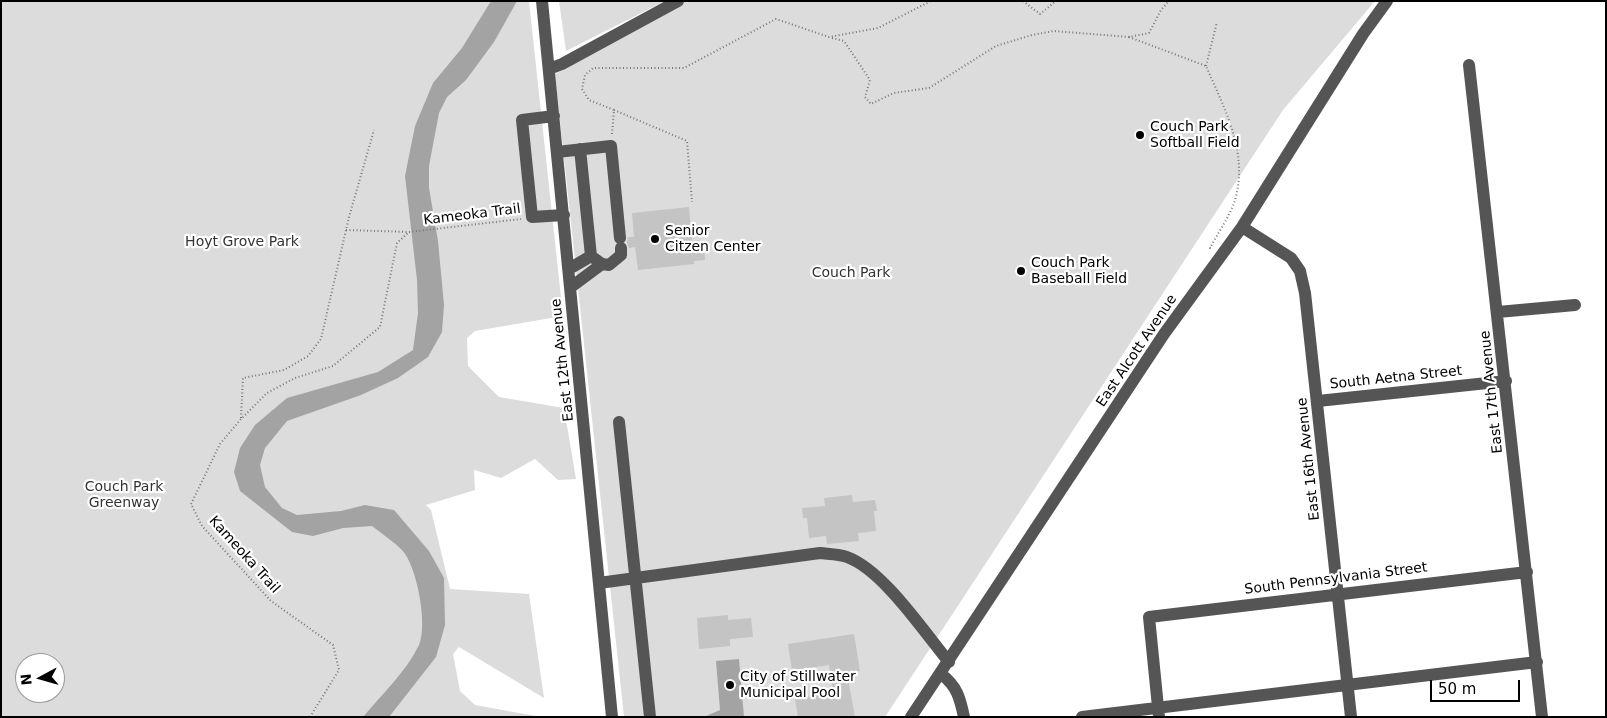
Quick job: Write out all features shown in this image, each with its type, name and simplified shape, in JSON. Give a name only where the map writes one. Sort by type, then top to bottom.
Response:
[{"type":"street","name":"East 12th Avenue","points":[[542,1],[612,717]]},
{"type":"street","points":[[549,69],[678,1]]},
{"type":"street","name":"East Alcott Avenue","points":[[911,717],[1164,334],[1242,227],[1363,34],[1386,1]]},
{"type":"street","name":"East 17th Avenue","points":[[1469,64],[1542,717]]},
{"type":"street","points":[[554,116],[522,120],[532,218],[564,215]]},
{"type":"street","points":[[557,152],[580,149],[611,146],[621,256],[609,265],[602,264],[591,256],[580,149]]},
{"type":"street","name":"East 16th Avenue","points":[[1242,227],[1291,258],[1300,271],[1305,293],[1351,717]]},
{"type":"street","points":[[569,269],[591,256]]},
{"type":"street","points":[[571,287],[602,264]]},
{"type":"street","points":[[1498,312],[1575,305]]},
{"type":"street","name":"South Aetna Street","points":[[1318,401],[1506,382]]},
{"type":"street","points":[[619,422],[650,717]]},
{"type":"street","points":[[599,583],[820,553],[846,557],[870,570],[891,591],[949,662]]},
{"type":"street","name":"South Pennsylvania Street","points":[[1159,712],[1149,616],[1527,572]]},
{"type":"street","points":[[1082,717],[1159,712],[1348,685],[1537,662]]},
{"type":"street","points":[[941,674],[953,682],[959,693],[964,717]]},
{"type":"path","points":[[829,37],[878,28],[931,1]]},
{"type":"path","points":[[1023,1],[1040,14],[1056,1]]},
{"type":"path","points":[[692,202],[687,141],[589,100],[582,89],[585,75],[593,68],[684,68],[776,18],[844,41],[870,80],[865,97],[871,104],[894,93],[929,88],[996,46],[1032,36],[1054,31],[1129,37],[1149,33],[1161,10],[1169,1]]},
{"type":"path","points":[[1217,22],[1206,66],[1236,138],[1239,168],[1235,200],[1210,248],[1221,256]]},
{"type":"path","points":[[1129,37],[1206,66]]},
{"type":"path","points":[[611,146],[614,110]]},
{"type":"path","points":[[241,419],[243,378],[284,370],[308,356],[322,339],[346,230],[374,130]]},
{"type":"path","name":"Kameoka Trail","points":[[310,717],[339,670],[333,645],[271,601],[202,526],[191,504],[220,444],[267,393],[295,378],[333,366],[380,327],[397,243],[409,232],[532,218]]},
{"type":"path","points":[[346,230],[409,232]]},
{"type":"green space","name":"Hoyt Grove Park","points":[[1,1],[529,1],[563,316],[475,331],[467,338],[468,366],[499,397],[564,408],[576,479],[558,480],[535,459],[501,478],[474,470],[475,490],[426,505],[431,510],[450,589],[529,594],[544,698],[459,647],[453,654],[460,691],[475,705],[541,717],[1,717]]},
{"type":"green space","points":[[559,1],[665,1],[566,51]]},
{"type":"green space","name":"Couch Park","points":[[686,1],[1375,1],[1283,110],[885,717],[624,717],[555,74]]},
{"type":"shaded area","points":[[491,1],[517,1],[494,42],[466,80],[447,97],[439,113],[429,166],[429,188],[438,241],[444,305],[442,332],[428,357],[398,378],[361,395],[287,421],[265,448],[260,465],[265,487],[282,508],[297,515],[341,511],[365,505],[394,510],[429,551],[444,578],[445,625],[436,657],[389,717],[363,717],[401,674],[419,645],[422,610],[416,582],[407,558],[399,547],[372,526],[343,528],[313,536],[292,532],[240,491],[234,472],[240,448],[255,425],[287,398],[378,372],[413,350],[418,313],[417,280],[405,176],[415,126],[433,83],[462,48]]},
{"type":"shaded area","name":"City of Stillwater Municipal Pool","points":[[739,659],[744,717],[704,717],[720,710],[716,661]]},
{"type":"building","name":"Senior Citzen Center","points":[[689,207],[692,241],[699,240],[700,246],[704,245],[705,260],[694,261],[694,264],[638,270],[635,247],[629,248],[627,242],[628,237],[634,237],[632,213]]},
{"type":"building","points":[[852,495],[853,502],[875,500],[877,511],[874,511],[876,531],[858,533],[859,541],[827,544],[826,536],[809,538],[807,518],[803,518],[802,508],[825,506],[824,498]]},
{"type":"building","points":[[728,615],[728,620],[751,618],[753,637],[730,639],[730,646],[699,649],[697,618]]},
{"type":"building","points":[[854,634],[860,671],[847,673],[855,717],[798,717],[795,699],[833,692],[829,665],[792,671],[788,644]]},
{"type":"place","name":"Couch Park Softball Field","points":[[1140,135]]},
{"type":"place","name":"Senior Citzen Center","points":[[655,239]]},
{"type":"place","name":"Couch Park Baseball Field","points":[[1021,271]]},
{"type":"place","name":"City of Stillwater Municipal Pool","points":[[730,685]]},
{"type":"park label","name":"Couch Park Greenway","points":[[124,496]]}]
